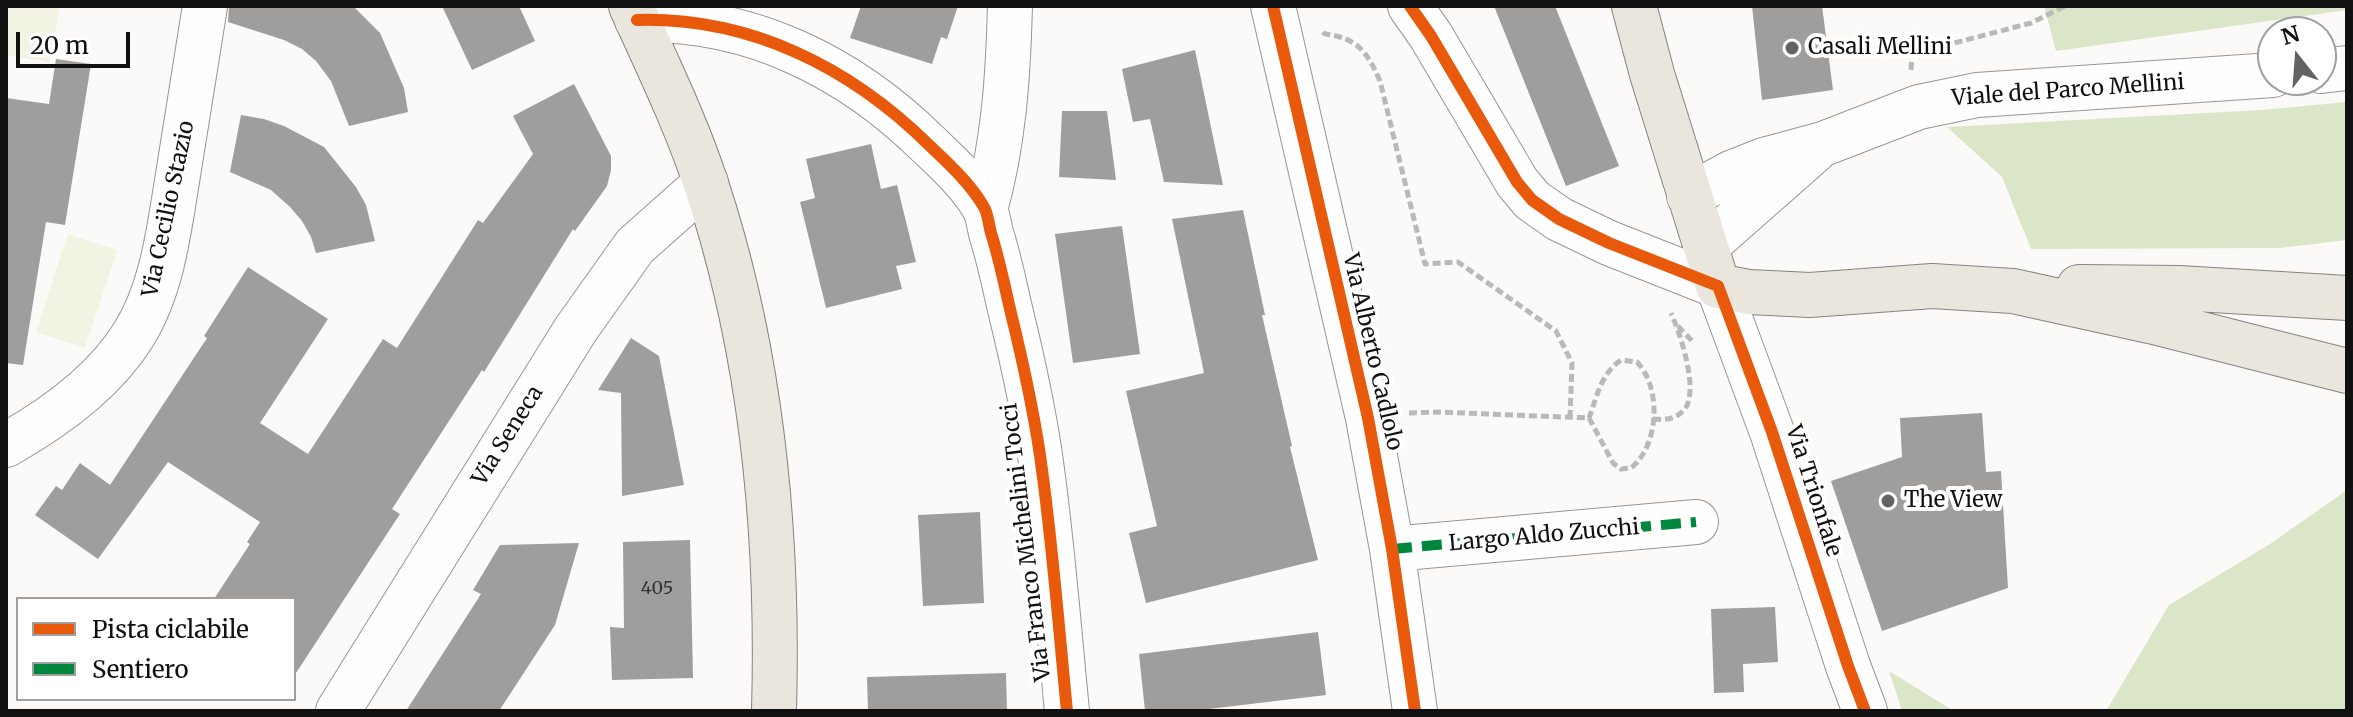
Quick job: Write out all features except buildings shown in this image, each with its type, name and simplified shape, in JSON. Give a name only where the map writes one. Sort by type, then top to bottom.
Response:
[{"type":"main road","name":"Via Trionfale","points":[[1634,6],[1712,267]]},
{"type":"main road","points":[[634,13],[706,183],[736,294],[756,398],[771,541],[774,711]]},
{"type":"main road","points":[[1712,267],[1749,292],[1810,295],[1932,286],[2013,291],[2121,286],[2347,298]]},
{"type":"main road","points":[[2013,291],[2154,322],[2347,371]]},
{"type":"street","name":"Via Cecilio Stazio","points":[[6,445],[47,420],[99,377],[127,344],[149,306],[163,259],[205,6]]},
{"type":"street","points":[[985,210],[1001,142],[1010,6]]},
{"type":"street","name":"Via Alberto Cadlolo","points":[[1273,6],[1368,418],[1392,549],[1415,711]]},
{"type":"street","points":[[1410,6],[1517,182],[1532,200],[1559,219],[1609,243],[1712,267]]},
{"type":"street","name":"Via Franco Michelini Tocci","points":[[634,13],[742,32],[787,47],[822,64],[861,88],[915,131],[951,166],[985,210],[1024,370],[1042,468],[1067,711]]},
{"type":"street","name":"Viale del Parco Mellini","points":[[1689,196],[1731,173],[1764,160],[1823,144],[1907,111],[1962,97],[2257,76]]},
{"type":"street","name":"Viale del Parco Mellini","points":[[1712,267],[1823,144]]},
{"type":"street","name":"Via Seneca","points":[[338,711],[576,329],[635,246],[706,183]]},
{"type":"street","name":"Via Trionfale","points":[[1712,267],[1772,432],[1865,711]]},
{"type":"street","name":"Largo Aldo Zucchi","points":[[1392,549],[1696,522]]},
{"type":"path","points":[[1912,54],[2031,23],[2065,6]]},
{"type":"path","points":[[1318,21],[1325,34],[1342,36],[1370,58],[1380,81],[1425,264],[1458,262],[1556,331],[1572,363],[1570,417]]},
{"type":"path","points":[[1653,419],[1670,420],[1684,411],[1689,401],[1687,361],[1675,322]]},
{"type":"path","points":[[1621,360],[1637,362],[1647,375],[1653,400],[1648,445],[1640,459],[1631,468],[1621,469],[1613,463],[1589,418],[1606,374],[1621,360]]},
{"type":"path","points":[[1420,412],[1589,418]]},
{"type":"green space","points":[[6,6],[60,6],[50,62],[6,55]]},
{"type":"green space","points":[[2044,6],[2347,6],[2347,10],[2304,16],[2257,16],[2257,23],[2056,51]]},
{"type":"green space","points":[[2347,102],[2347,240],[2280,248],[2031,249],[2002,177],[1947,127],[2261,110]]},
{"type":"green space","points":[[68,234],[117,250],[85,348],[36,332]]},
{"type":"green space","points":[[2347,490],[2347,711],[2106,711],[2169,605],[2270,544]]},
{"type":"green space","points":[[1889,671],[1954,711],[1902,711]]},
{"type":"marked path","points":[[1392,549],[1696,522]]},
{"type":"cycle path","points":[[1273,6],[1368,418],[1392,549],[1415,711]]},
{"type":"cycle path","points":[[1410,6],[1517,182],[1532,200],[1559,219],[1609,243],[1718,286],[1772,432],[1865,711]]},
{"type":"cycle path","points":[[637,20],[679,21],[719,27],[796,52],[832,70],[898,117],[952,167],[980,200],[999,261],[1036,429],[1067,711]]},
{"type":"place","name":"Casali Mellini","points":[[1792,48]]},
{"type":"place","name":"The View","points":[[1888,501]]}]
